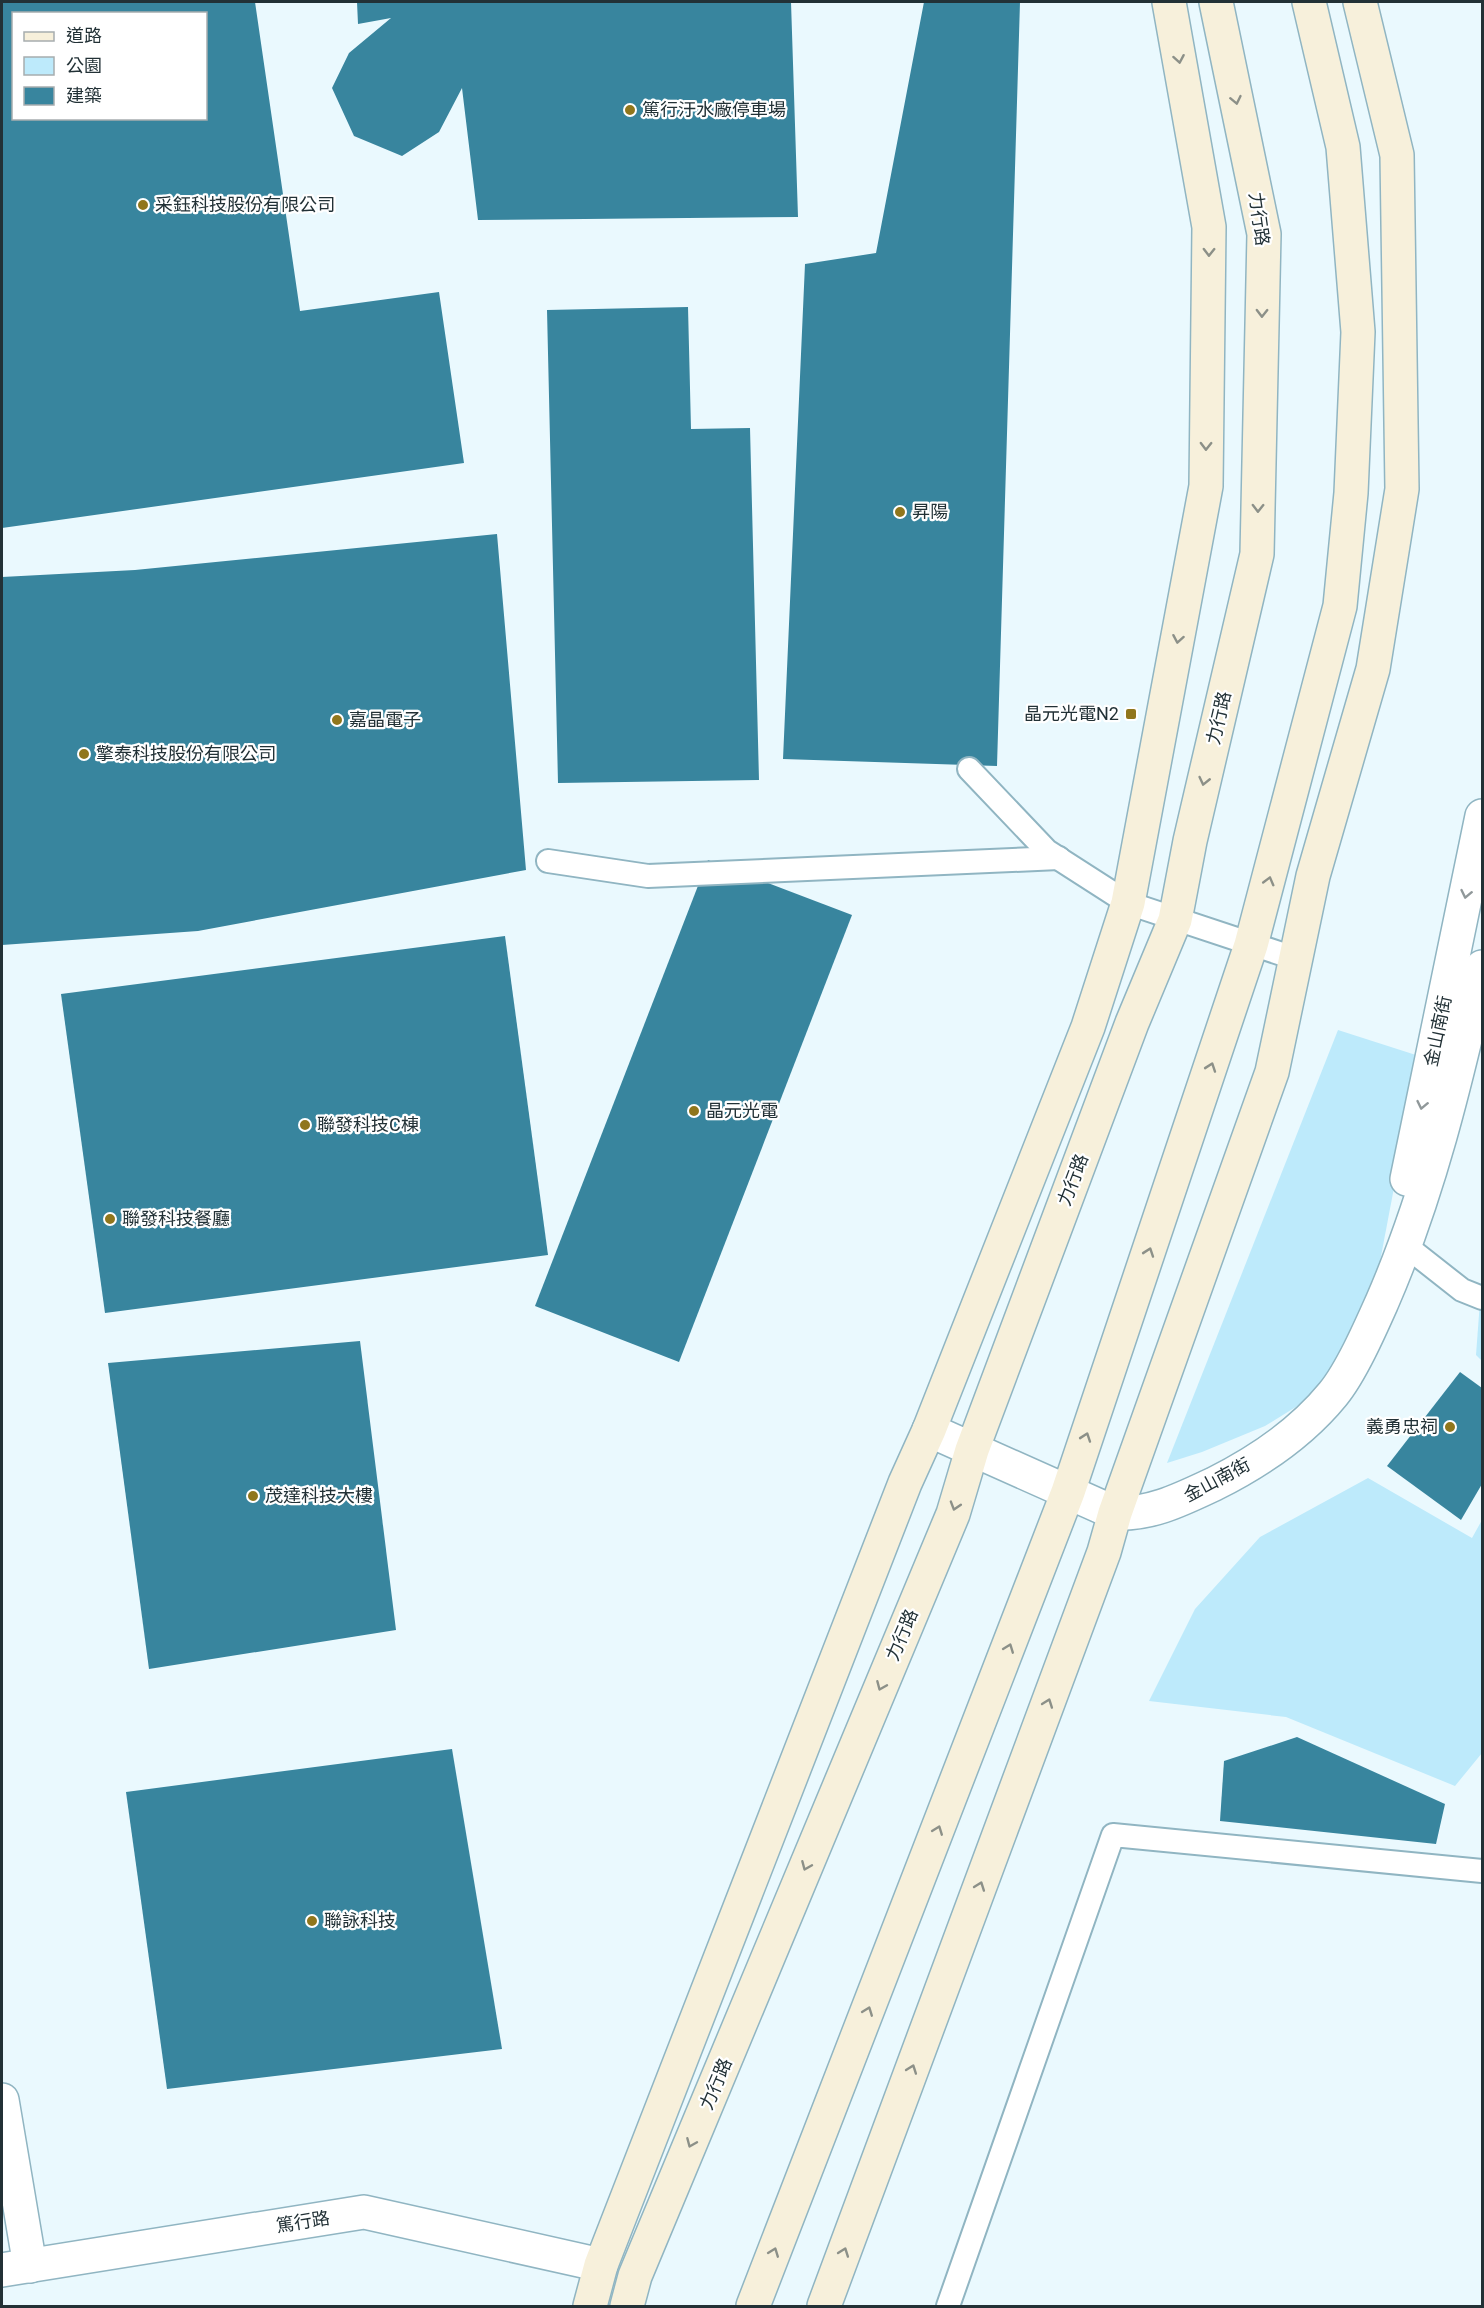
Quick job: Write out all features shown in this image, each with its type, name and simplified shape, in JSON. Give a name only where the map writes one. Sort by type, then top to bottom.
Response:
[{"type":"street","points":[[590,2307],[601,2265],[905,1483],[929,1430],[1088,1027],[1128,903],[1206,486],[1209,227],[1169,2]]},
{"type":"street","name":"力行路","points":[[627,2307],[636,2276],[953,1514],[972,1450],[1132,1023],[1175,920],[1190,841],[1257,554],[1264,234],[1216,2]]},
{"type":"street","points":[[753,2307],[1068,1492],[1251,945],[1340,606],[1351,494],[1358,332],[1343,147],[1309,2]]},
{"type":"street","points":[[824,2307],[1104,1552],[1115,1513],[1272,1072],[1313,876],[1373,669],[1402,489],[1397,155],[1360,2]]},
{"type":"street","name":"金山南街","points":[[1406,1245],[1401,1208],[1482,816]]},
{"type":"street","name":"金山南街","points":[[929,1430],[1115,1513],[1132,1514],[1171,1504],[1232,1475],[1289,1438],[1334,1393],[1370,1328],[1406,1245],[1423,1199],[1473,1039],[1482,967]]},
{"type":"street","points":[[1473,1039],[1482,1071]]},
{"type":"street","points":[[2,2100],[16,2268]]},
{"type":"street","name":"篤行路","points":[[16,2268],[364,2212],[601,2265]]},
{"type":"lane","points":[[969,769],[1047,851],[1128,903],[1297,959]]},
{"type":"lane","points":[[548,861],[648,876],[1059,858]]},
{"type":"lane","points":[[1406,1245],[1462,1290],[1482,1298]]},
{"type":"lane","points":[[948,2307],[1113,1835],[1482,1871]]},
{"type":"green space","points":[[1338,1030],[1419,1056],[1378,1272],[1320,1392],[1265,1426],[1202,1452],[1167,1463]]},
{"type":"green space","points":[[1482,1288],[1482,1361],[1476,1355]]},
{"type":"green space","points":[[1368,1478],[1472,1538],[1482,1520],[1482,1753],[1455,1786],[1286,1717],[1149,1701],[1195,1609],[1260,1537]]},
{"type":"building","name":"采鈺科技股份有限公司","points":[[2,2],[255,2],[300,311],[439,292],[464,463],[2,528]]},
{"type":"building","name":"篤行汙水廠停車場","points":[[357,2],[791,2],[798,217],[478,220],[462,88],[439,132],[402,156],[354,136],[332,88],[349,53],[391,18],[358,24]]},
{"type":"building","name":"昇陽","points":[[924,2],[1020,2],[997,766],[783,759],[805,264],[876,253]]},
{"type":"building","points":[[688,307],[691,429],[750,428],[759,780],[558,783],[547,310]]},
{"type":"building","name":"嘉晶電子","points":[[497,534],[526,870],[198,931],[2,945],[2,577],[135,570]]},
{"type":"building","name":"晶元光電","points":[[708,860],[852,915],[679,1362],[535,1306]]},
{"type":"building","name":"聯發科技C棟","points":[[505,936],[548,1255],[105,1313],[61,994]]},
{"type":"building","name":"茂達科技大樓","points":[[360,1341],[396,1630],[149,1669],[108,1363]]},
{"type":"building","name":"義勇忠祠","points":[[1460,1372],[1482,1388],[1482,1484],[1461,1520],[1387,1466]]},
{"type":"building","points":[[1297,1737],[1445,1804],[1436,1844],[1220,1821],[1224,1761]]},
{"type":"building","name":"聯詠科技","points":[[452,1749],[502,2049],[167,2089],[126,1792]]},
{"type":"place","name":"篤行汙水廠停車場","points":[[630,110]]},
{"type":"place","name":"采鈺科技股份有限公司","points":[[143,205]]},
{"type":"place","name":"昇陽","points":[[900,512]]},
{"type":"place","name":"晶元光電N2","points":[[1131,714]]},
{"type":"place","name":"嘉晶電子","points":[[337,720]]},
{"type":"place","name":"擎泰科技股份有限公司","points":[[84,754]]},
{"type":"place","name":"晶元光電","points":[[694,1111]]},
{"type":"place","name":"聯發科技C棟","points":[[305,1125]]},
{"type":"place","name":"聯發科技餐廳","points":[[110,1219]]},
{"type":"place","name":"義勇忠祠","points":[[1450,1427]]},
{"type":"place","name":"茂達科技大樓","points":[[253,1496]]},
{"type":"place","name":"聯詠科技","points":[[312,1921]]}]
